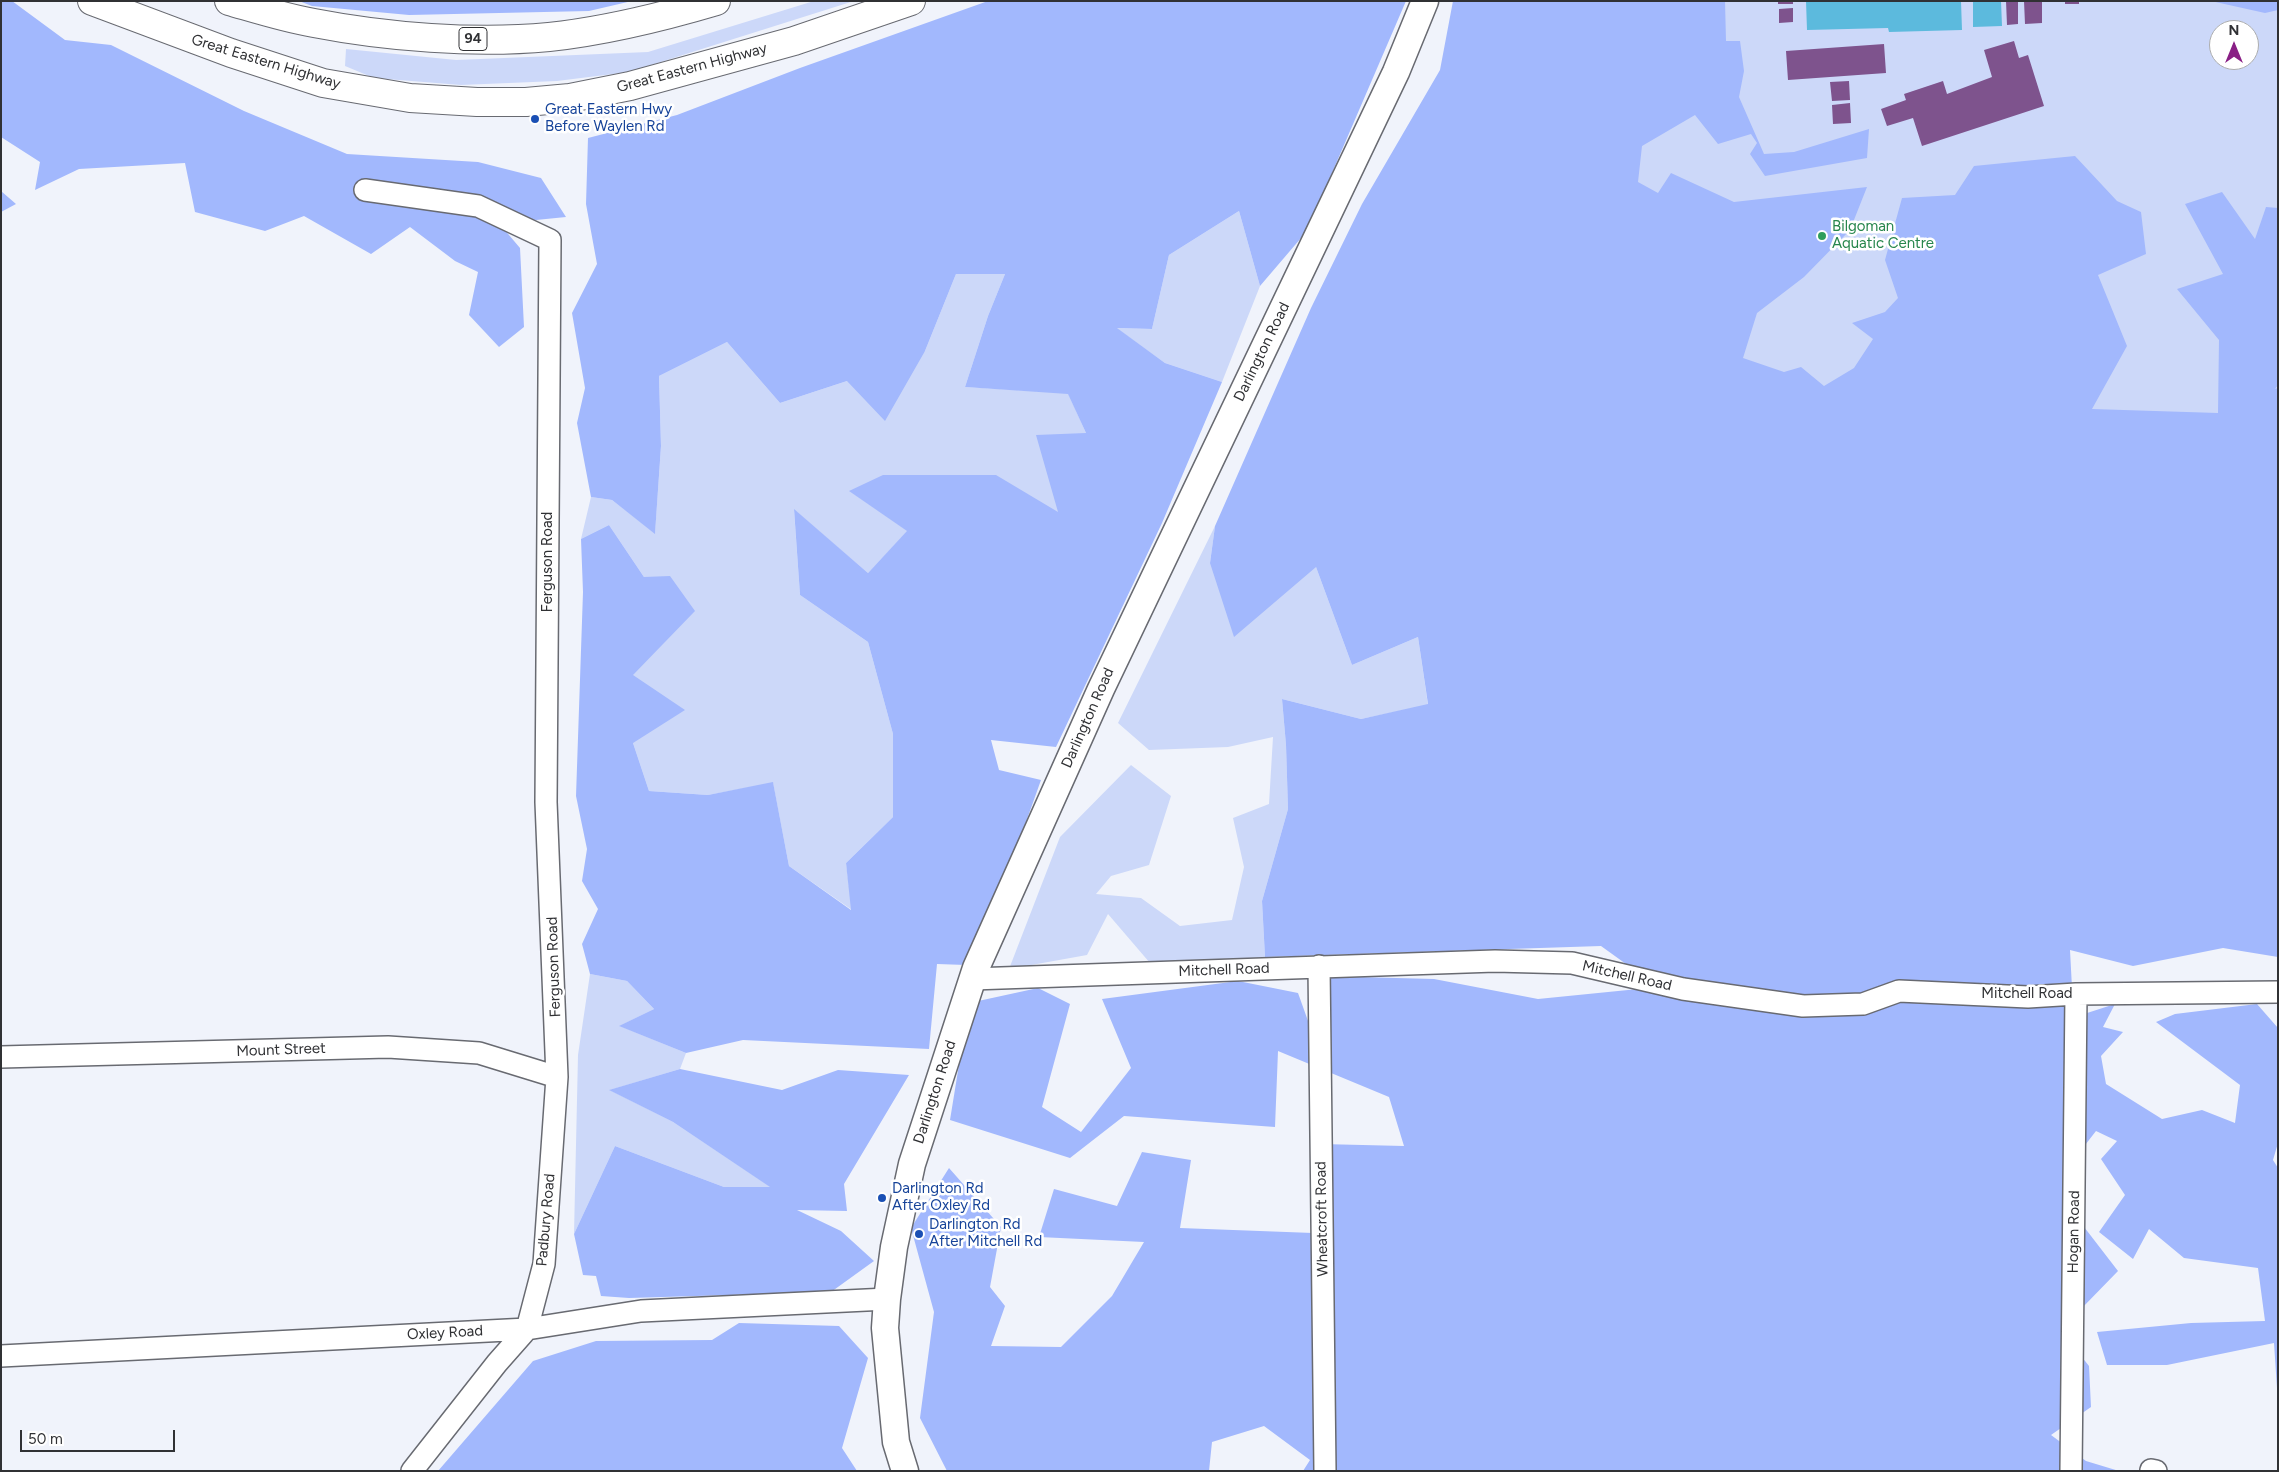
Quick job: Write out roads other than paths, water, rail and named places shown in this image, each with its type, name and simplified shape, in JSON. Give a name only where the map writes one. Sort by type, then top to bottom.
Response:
[{"type":"highway","name":"Great Eastern Highway","points":[[92,1],[230,53],[323,83],[410,98],[487,102],[570,98],[630,86],[794,41],[911,1]]},
{"type":"highway","name":"94","points":[[229,1],[322,24],[396,36],[470,39],[548,37],[628,23],[716,1]]},
{"type":"street","name":"Darlington Road","points":[[905,1471],[896,1442],[885,1328],[894,1247],[912,1164],[972,979],[1101,689],[1396,72],[1425,1]]},
{"type":"street","name":"Ferguson Road","points":[[366,190],[478,206],[550,240],[546,802],[557,1077]]},
{"type":"street","name":"Mitchell Road","points":[[972,979],[1495,961],[1572,962],[1683,989],[1804,1006],[1863,1004],[1899,991],[2028,997],[2076,994],[2278,992]]},
{"type":"street","name":"Wheatcroft Road","points":[[1319,966],[1325,1471]]},
{"type":"street","name":"Hogan Road","points":[[2071,1471],[2076,994]]},
{"type":"street","name":"Mount Street","points":[[1,1057],[388,1047],[478,1053],[557,1077]]},
{"type":"street","name":"Padbury Road","points":[[412,1471],[497,1363],[527,1329],[544,1264],[557,1077]]},
{"type":"street","name":"Oxley Road","points":[[1,1356],[527,1329],[641,1311],[887,1299]]},
{"type":"place","name":"Great Eastern Hwy Before Waylen Rd","points":[[535,119]]},
{"type":"place","name":"Bilgoman Aquatic Centre","points":[[1822,236]]},
{"type":"place","name":"Darlington Rd After Oxley Rd","points":[[882,1198]]},
{"type":"place","name":"Darlington Rd After Mitchell Rd","points":[[919,1234]]}]
